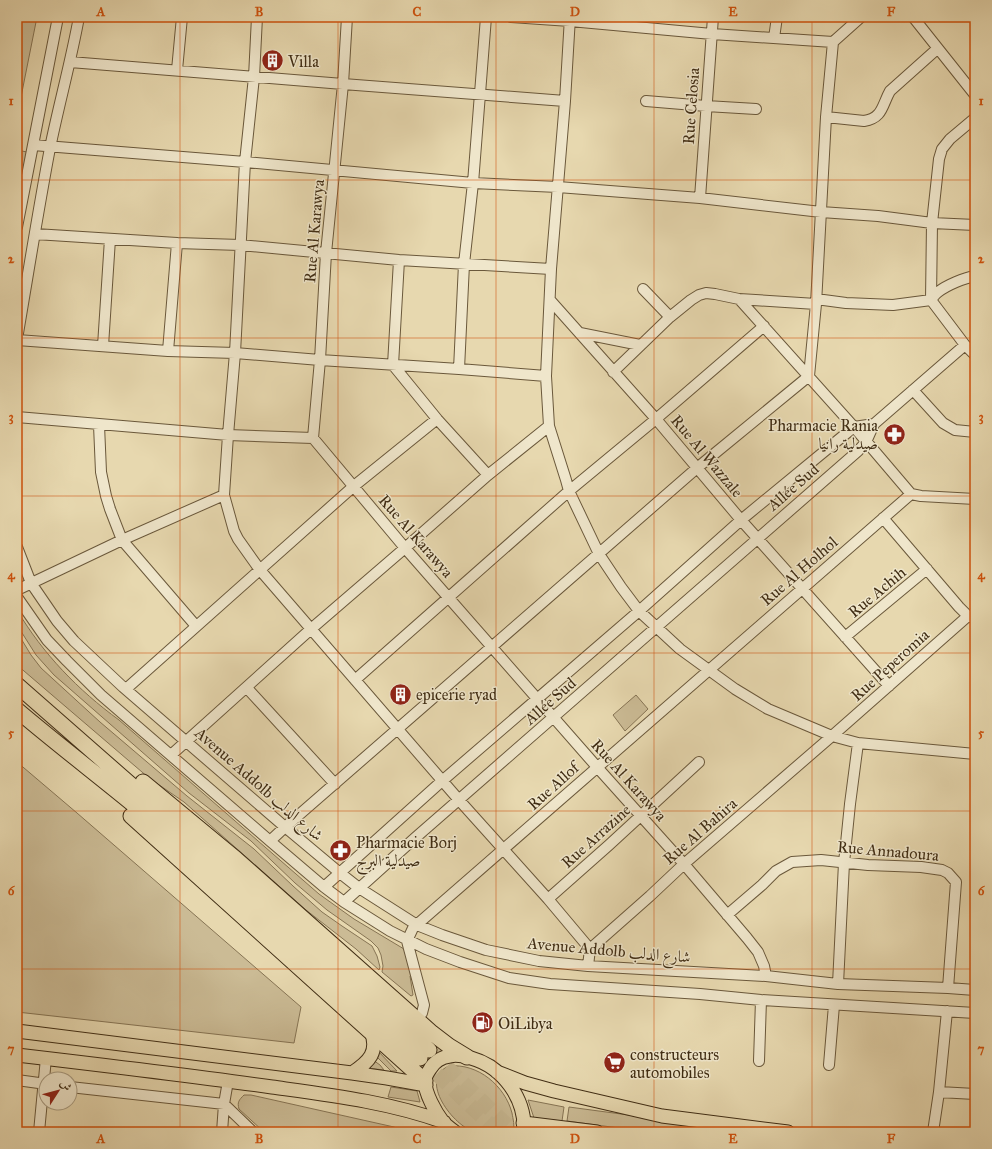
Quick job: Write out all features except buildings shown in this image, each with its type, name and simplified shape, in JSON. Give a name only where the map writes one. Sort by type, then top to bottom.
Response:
[{"type":"highway","points":[[17,685],[252,891],[425,1054],[138,809],[17,710]]},
{"type":"highway","points":[[66,727],[96,744],[236,859],[440,1040],[467,1057]]},
{"type":"highway","points":[[51,739],[76,767],[371,1031],[425,1083]]},
{"type":"main road","points":[[17,1031],[425,1083]]},
{"type":"main road","points":[[352,1073],[367,1063],[371,1056],[374,1048],[374,1042],[371,1031]]},
{"type":"main road","points":[[17,1055],[294,1090],[385,1105],[414,1112],[444,1122]]},
{"type":"main road","points":[[455,1132],[444,1122],[432,1104],[425,1083],[431,1067],[436,1062],[443,1058],[455,1055],[467,1057],[483,1063],[505,1079],[522,1108],[526,1127],[597,1132]]},
{"type":"main road","points":[[497,1072],[554,1091],[662,1116],[788,1132]]},
{"type":"street","points":[[17,227],[58,17]]},
{"type":"street","points":[[79,17],[50,146],[17,340],[168,351],[235,353],[546,376]]},
{"type":"street","points":[[177,70],[182,17]]},
{"type":"street","points":[[257,17],[254,77],[245,162],[235,353],[224,495],[234,531],[260,570],[311,630],[442,781],[548,899],[590,949],[588,966]]},
{"type":"street","name":"Rue Al Karawya","points":[[347,17],[343,84],[326,253],[320,360],[313,438],[405,548],[684,864],[727,915],[758,952],[764,966],[766,976]]},
{"type":"street","points":[[459,369],[464,264],[473,184],[486,17]]},
{"type":"street","points":[[511,17],[570,19],[712,34],[833,42]]},
{"type":"street","name":"Rue Celosia","points":[[700,198],[713,17]]},
{"type":"street","points":[[774,38],[777,17]]},
{"type":"street","points":[[270,841],[698,468],[809,376],[816,301],[826,117],[833,42],[861,17]]},
{"type":"street","points":[[912,17],[975,95]]},
{"type":"street","points":[[570,19],[565,101],[551,270],[546,376],[550,426],[569,491],[599,554],[639,611],[656,628],[680,650],[708,671],[735,690],[768,709],[832,736],[858,743],[975,754]]},
{"type":"street","points":[[826,117],[864,121],[876,117],[882,110],[885,99],[890,91],[937,49]]},
{"type":"street","points":[[70,62],[565,101]]},
{"type":"street","points":[[646,101],[756,109]]},
{"type":"street","points":[[975,118],[950,139],[942,149],[939,159],[932,223],[931,300],[965,345],[975,355]]},
{"type":"street","points":[[33,145],[245,162],[473,184],[558,187],[700,198],[932,223],[975,225]]},
{"type":"street","points":[[35,234],[177,244],[240,245],[399,260],[551,270]]},
{"type":"street","points":[[103,346],[110,239]]},
{"type":"street","points":[[168,351],[177,244]]},
{"type":"street","points":[[399,260],[393,365],[437,419],[488,475]]},
{"type":"street","points":[[613,372],[670,317],[691,300],[706,293],[739,299],[893,305],[931,300],[944,288],[960,280],[974,277]]},
{"type":"street","points":[[643,289],[670,317]]},
{"type":"street","points":[[739,299],[854,427],[911,494],[975,499]]},
{"type":"street","name":"Rue Al Wazzale","points":[[550,300],[656,419],[741,520],[889,686]]},
{"type":"street","points":[[355,680],[569,491],[656,419],[764,326]]},
{"type":"street","points":[[580,333],[640,345]]},
{"type":"street","points":[[854,427],[874,424],[965,345]]},
{"type":"street","points":[[913,390],[943,423],[955,430],[975,432]]},
{"type":"street","points":[[17,417],[99,425],[313,438]]},
{"type":"street","points":[[126,690],[354,486],[437,419]]},
{"type":"street","name":"Allée Sud","points":[[344,902],[757,538],[858,451],[866,442],[874,424]]},
{"type":"street","points":[[99,425],[102,472],[106,496],[122,540],[196,626]]},
{"type":"street","points":[[171,755],[488,475],[550,426]]},
{"type":"street","name":"Allée Sud","points":[[324,887],[442,781],[639,611],[741,520],[854,427]]},
{"type":"street","name":"Rue Al Holhol","points":[[708,671],[911,494]]},
{"type":"street","points":[[17,590],[122,540],[224,495]]},
{"type":"street","points":[[883,518],[959,607],[972,617]]},
{"type":"street","name":"Avenue Addolb شارع الدلب","points":[[17,547],[31,583],[74,641],[126,690],[340,873],[360,888],[417,925],[486,950],[539,961],[588,966],[766,976],[838,984],[975,990]]},
{"type":"street","name":"Rue Achih","points":[[845,637],[927,569]]},
{"type":"street","points":[[17,597],[39,629],[67,661],[101,695],[270,841],[344,902],[390,931],[426,949],[509,978],[557,984],[700,994],[761,1000],[975,1013]]},
{"type":"street","name":"Rue Peperomia","points":[[832,736],[972,617]]},
{"type":"street","name":"Rue Allof","points":[[407,940],[413,928],[708,671]]},
{"type":"street","points":[[247,688],[335,784]]},
{"type":"street","name":"Rue Al Bahira","points":[[590,949],[684,864],[832,736]]},
{"type":"street","points":[[838,984],[844,863],[858,743]]},
{"type":"street","name":"Rue Arrazine","points":[[548,899],[699,762]]},
{"type":"street","name":"Rue Annadoura","points":[[727,915],[776,871],[792,862],[821,860],[942,870],[948,873],[956,882],[948,988]]},
{"type":"street","points":[[407,940],[424,1005],[422,1013],[417,1019]]},
{"type":"street","points":[[759,1062],[761,1000]]},
{"type":"street","points":[[830,1064],[834,1005]]},
{"type":"street","points":[[933,1132],[939,1092],[947,1011]]},
{"type":"street","points":[[46,1058],[46,1071]]},
{"type":"street","points":[[17,1080],[38,1083]]},
{"type":"street","points":[[222,1132],[224,1104],[228,1081]]},
{"type":"street","points":[[78,1088],[224,1104],[253,1132]]},
{"type":"street","points":[[939,1092],[975,1094]]},
{"type":"street","points":[[39,1132],[42,1111]]},
{"type":"shaded area","points":[[17,17],[37,17],[17,117]]},
{"type":"shaded area","points":[[17,150],[27,152],[17,202]]},
{"type":"shaded area","points":[[17,610],[38,642],[62,670],[89,696],[119,720],[319,894],[354,919],[404,949],[413,974],[410,976],[413,995],[411,996],[382,972],[383,966],[381,955],[378,948],[371,941],[327,910],[295,883],[251,841],[189,793],[54,675],[36,655],[17,625]]},
{"type":"shaded area","points":[[17,632],[41,668],[100,722],[187,796],[254,849],[322,912],[372,946],[377,956],[380,967],[379,970],[356,949],[306,910],[184,802],[149,778],[17,665]]},
{"type":"shaded area","points":[[636,695],[648,709],[625,731],[613,715]]},
{"type":"shaded area","points":[[17,762],[301,1007],[294,1043],[17,1012]]},
{"type":"shaded area","points":[[378,1051],[397,1071],[391,1071],[376,1056]]},
{"type":"shaded area","points":[[373,1060],[380,1065],[384,1070],[367,1068]]},
{"type":"shaded area","points":[[449,1066],[470,1068],[480,1072],[497,1085],[512,1113],[514,1125],[513,1132],[476,1132],[467,1128],[449,1112],[442,1102],[438,1091],[437,1081],[440,1072]]},
{"type":"shaded area","points":[[391,1087],[417,1091],[420,1102],[388,1097]]},
{"type":"shaded area","points":[[244,1095],[251,1095],[394,1127],[404,1132],[264,1132],[239,1109],[239,1101]]},
{"type":"shaded area","points":[[528,1100],[564,1107],[562,1121],[534,1118]]},
{"type":"shaded area","points":[[569,1107],[688,1123],[687,1132],[648,1132],[567,1121]]},
{"type":"tunnel","points":[[430,1051],[514,1132]]},
{"type":"tunnel","points":[[420,1058],[498,1132]]},
{"type":"place","name":"Villa","points":[[272,61]]},
{"type":"place","name":"Pharmacie Rania صيدلية رانيا","points":[[894,434]]},
{"type":"place","name":"epicerie ryad","points":[[401,694]]},
{"type":"place","name":"Pharmacie Borj صيدلية البرج","points":[[340,851]]},
{"type":"place","name":"OiLibya","points":[[482,1023]]},
{"type":"place","name":"constructeurs automobiles","points":[[615,1063]]}]
